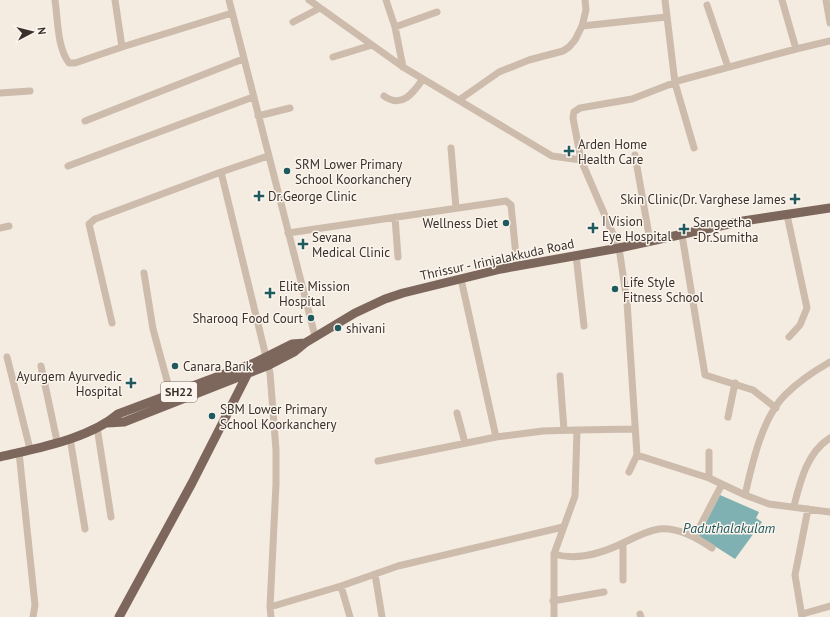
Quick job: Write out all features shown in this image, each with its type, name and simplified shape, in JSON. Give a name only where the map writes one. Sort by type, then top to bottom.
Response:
[{"type":"main road","name":"Thrissur - Irinjalakkuda Road","points":[[268,365],[294,352],[305,342],[355,313],[385,298],[517,266],[619,248],[744,221],[830,208]]},
{"type":"main road","name":"SH22","points":[[0,457],[70,438],[107,423],[118,414],[254,363],[268,365]]},
{"type":"main road","points":[[107,423],[124,422],[268,365]]},
{"type":"main road","points":[[119,617],[192,483],[248,373]]},
{"type":"street","points":[[55,0],[62,45],[65,58],[69,63],[75,63],[232,12]]},
{"type":"street","points":[[115,0],[122,47]]},
{"type":"street","points":[[229,0],[315,336]]},
{"type":"street","points":[[309,0],[403,67],[552,156],[581,160]]},
{"type":"street","points":[[386,0],[395,27],[403,67]]},
{"type":"street","points":[[458,100],[499,72],[529,60],[563,51],[575,40],[582,26],[586,10],[585,0]]},
{"type":"street","points":[[665,0],[675,82],[694,148]]},
{"type":"street","points":[[782,0],[796,49]]},
{"type":"street","points":[[826,0],[830,23]]},
{"type":"street","points":[[707,5],[728,67]]},
{"type":"street","points":[[293,22],[320,8]]},
{"type":"street","points":[[395,27],[437,12]]},
{"type":"street","points":[[582,26],[666,17]]},
{"type":"street","points":[[628,472],[637,455],[627,302],[619,248],[581,160],[573,118],[574,112],[580,108],[632,99],[675,82],[830,41]]},
{"type":"street","points":[[333,57],[372,45]]},
{"type":"street","points":[[85,121],[243,59]]},
{"type":"street","points":[[384,96],[391,101],[400,100],[412,95],[423,79]]},
{"type":"street","points":[[0,93],[30,91]]},
{"type":"street","points":[[68,166],[253,97]]},
{"type":"street","points":[[258,116],[290,108]]},
{"type":"street","points":[[452,148],[456,208]]},
{"type":"street","points":[[635,155],[650,241]]},
{"type":"street","points":[[112,323],[89,224],[95,219],[268,156]]},
{"type":"street","points":[[221,172],[268,365],[276,450],[276,484],[270,607],[271,617]]},
{"type":"street","points":[[288,233],[395,216],[506,201],[511,205],[517,266]]},
{"type":"street","points":[[787,215],[807,308],[800,324],[789,337]]},
{"type":"street","points":[[395,216],[398,257]]},
{"type":"street","points":[[0,228],[9,226]]},
{"type":"street","points":[[682,235],[705,375],[753,390],[776,408]]},
{"type":"street","points":[[576,256],[584,326]]},
{"type":"street","points":[[144,273],[153,329],[171,395]]},
{"type":"street","points":[[461,279],[496,437]]},
{"type":"street","points":[[7,357],[30,449]]},
{"type":"street","points":[[745,495],[758,445],[776,408],[784,396],[813,372],[830,362]]},
{"type":"street","points":[[40,366],[57,441]]},
{"type":"street","points":[[560,376],[564,430]]},
{"type":"street","points":[[728,417],[734,383]]},
{"type":"street","points":[[457,413],[465,443]]},
{"type":"street","points":[[97,427],[111,516]]},
{"type":"street","points":[[378,461],[496,437],[564,430],[635,429]]},
{"type":"street","points":[[554,617],[554,554],[575,496],[577,430]]},
{"type":"street","points":[[70,438],[85,529]]},
{"type":"street","points":[[794,506],[802,475],[814,454],[830,438]]},
{"type":"street","points":[[20,452],[35,605],[32,617]]},
{"type":"street","points":[[709,452],[709,478]]},
{"type":"street","points":[[637,455],[709,478],[745,495],[769,504],[794,506],[830,512]]},
{"type":"street","points":[[695,536],[722,484]]},
{"type":"street","points":[[808,509],[795,575],[802,616],[830,606]]},
{"type":"street","points":[[270,607],[341,586],[398,566],[563,527]]},
{"type":"street","points":[[554,554],[575,558],[597,553],[659,529],[674,530],[695,536],[712,548]]},
{"type":"street","points":[[623,543],[623,580]]},
{"type":"street","points":[[375,574],[382,617]]},
{"type":"street","points":[[341,586],[350,617]]},
{"type":"street","points":[[554,601],[604,592]]},
{"type":"water","name":"Paduthalakulam","points":[[720,495],[759,512],[756,518],[762,522],[735,559],[699,536]]},
{"type":"place","name":"Arden Home Health Care","points":[[569,151]]},
{"type":"place","name":"SRM Lower Primary School Koorkanchery","points":[[287,171]]},
{"type":"place","name":"Dr.George Clinic","points":[[259,196]]},
{"type":"place","name":"Skin Clinic(Dr. Varghese James","points":[[795,199]]},
{"type":"place","name":"Wellness Diet","points":[[506,223]]},
{"type":"place","name":"I Vision Eye Hospital","points":[[593,228]]},
{"type":"place","name":"Sangeetha -Dr.Sumitha","points":[[684,229]]},
{"type":"place","name":"Sevana Medical Clinic","points":[[303,244]]},
{"type":"place","name":"Life Style Fitness School","points":[[615,289]]},
{"type":"place","name":"Elite Mission Hospital","points":[[270,293]]},
{"type":"place","name":"Sharooq Food Court","points":[[311,318]]},
{"type":"place","name":"shivani","points":[[338,328]]},
{"type":"place","name":"Canara Bank","points":[[175,366]]},
{"type":"place","name":"Ayurgem Ayurvedic Hospital","points":[[131,383]]},
{"type":"place","name":"SBM Lower Primary School Koorkanchery","points":[[212,416]]}]
